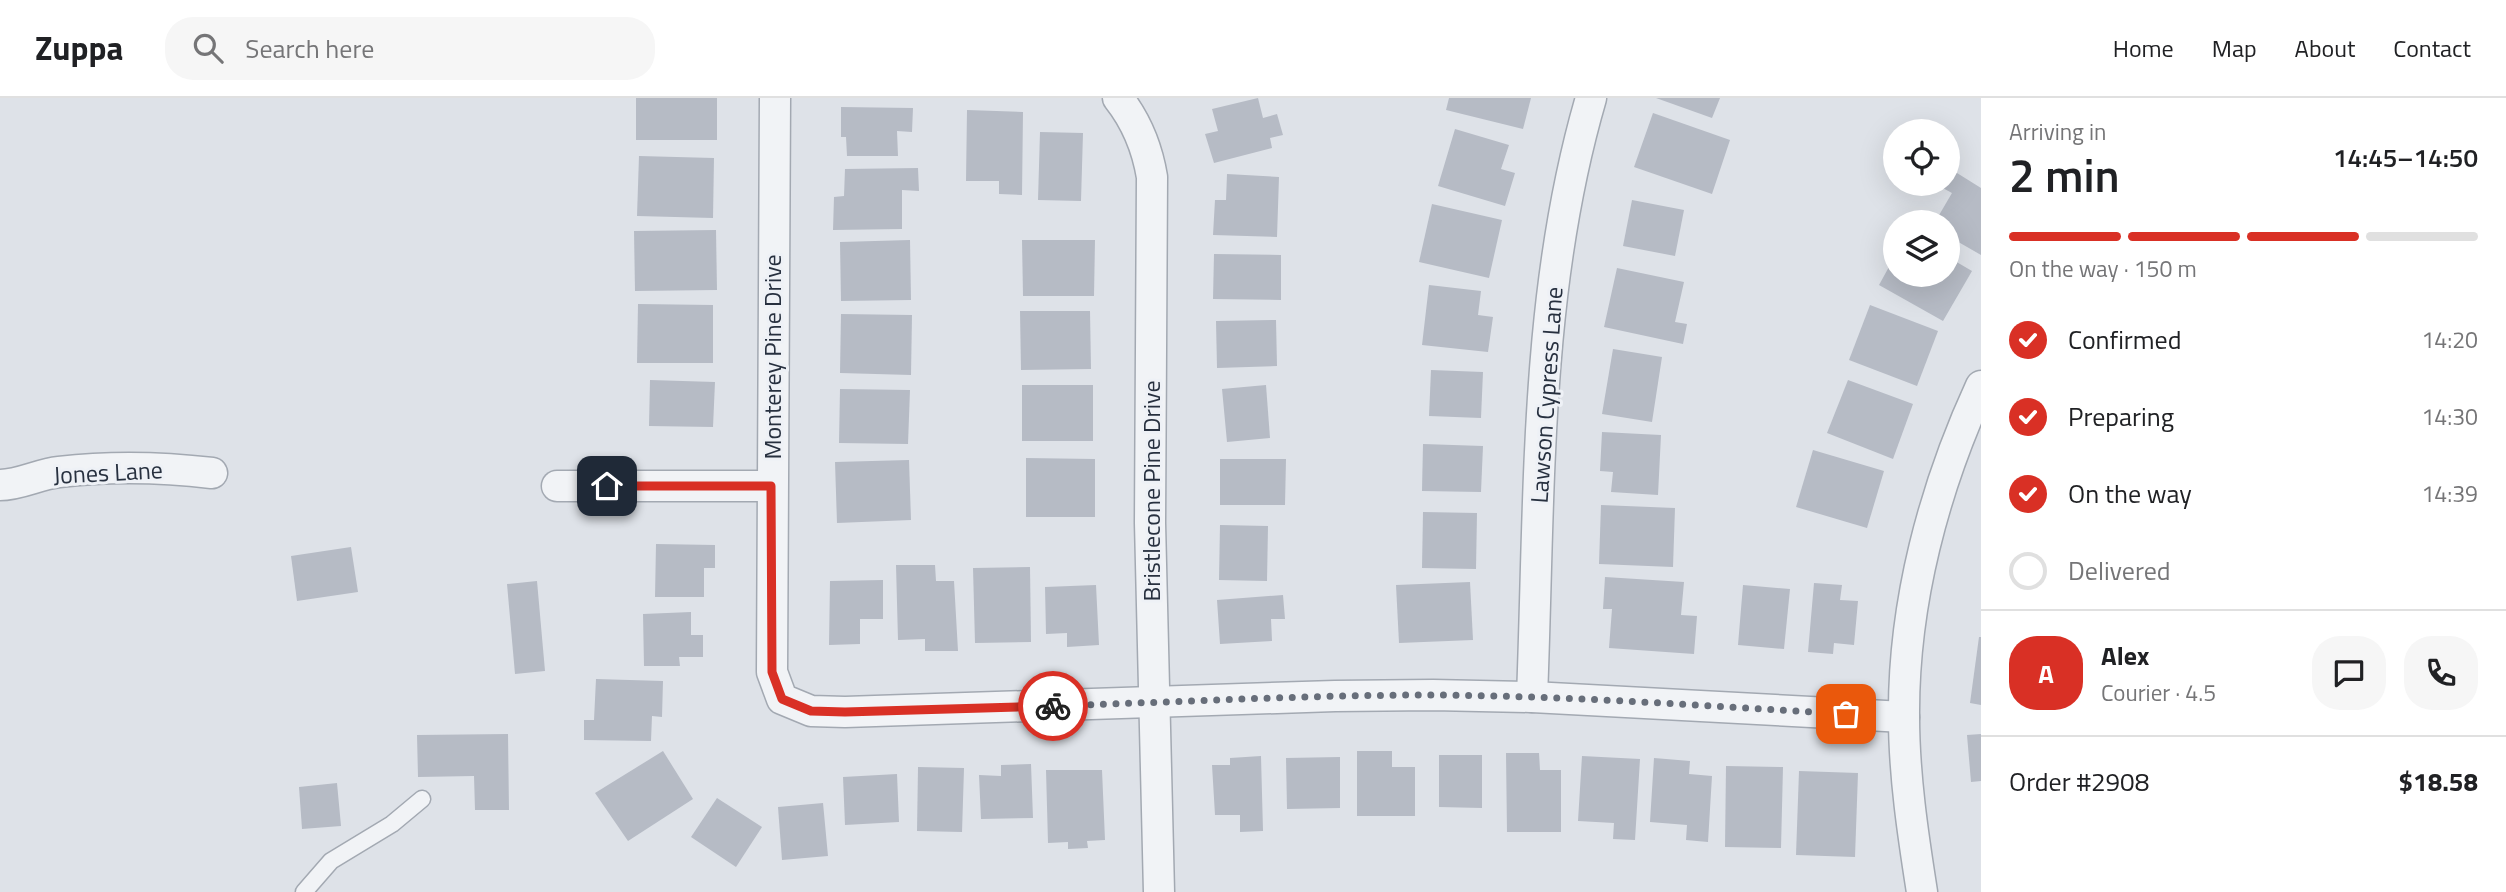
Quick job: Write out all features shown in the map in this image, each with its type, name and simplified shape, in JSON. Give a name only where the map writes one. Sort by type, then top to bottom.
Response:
[{"type":"street","name":"Monterey Pine Drive","points":[[775,98],[772,672],[782,699],[811,711],[845,712],[1154,703]]},
{"type":"street","name":"Bristlecone Pine Drive","points":[[1118,98],[1139,130],[1152,177],[1150,523],[1159,892]]},
{"type":"street","name":"Lawson Cypress Lane","points":[[1532,697],[1541,435],[1548,321],[1563,210],[1591,98]]},
{"type":"street","points":[[1922,892],[1911,807],[1904,717],[1914,600],[1925,545],[1955,449],[1981,386]]},
{"type":"street","name":"Jones Lane","points":[[2,485],[68,471],[171,468],[212,473]]},
{"type":"street","points":[[556,486],[771,486]]},
{"type":"street","points":[[1154,703],[1335,696],[1532,697],[1904,717]]},
{"type":"lane","points":[[304,892],[331,861],[392,824],[422,799]]},
{"type":"building","points":[[636,98],[717,98],[717,140],[636,140]]},
{"type":"building","points":[[1258,98],[1263,118],[1277,114],[1283,135],[1270,138],[1272,148],[1214,163],[1205,134],[1218,131],[1212,109]]},
{"type":"building","points":[[1449,98],[1531,98],[1523,129],[1446,110]]},
{"type":"building","points":[[1656,98],[1720,98],[1712,118]]},
{"type":"building","points":[[841,107],[913,108],[912,132],[897,131],[898,156],[847,156],[846,137],[841,137]]},
{"type":"building","points":[[967,110],[1023,112],[1022,195],[999,194],[999,181],[966,181]]},
{"type":"building","points":[[1653,113],[1730,140],[1712,194],[1634,167]]},
{"type":"building","points":[[1455,129],[1509,145],[1501,169],[1515,173],[1505,206],[1438,186]]},
{"type":"building","points":[[1040,132],[1083,133],[1081,201],[1038,200]]},
{"type":"building","points":[[639,156],[714,158],[713,218],[637,216]]},
{"type":"building","points":[[918,168],[919,191],[902,190],[902,229],[833,230],[834,197],[844,196],[845,169]]},
{"type":"building","points":[[1227,174],[1279,177],[1277,237],[1213,235],[1215,200],[1226,200]]},
{"type":"building","points":[[1960,175],[1981,188],[1981,255],[1960,243],[1960,210],[1942,210],[1950,196],[1960,196]]},
{"type":"building","points":[[1632,200],[1684,210],[1675,256],[1623,246]]},
{"type":"building","points":[[1432,204],[1502,220],[1489,278],[1419,262]]},
{"type":"building","points":[[716,230],[717,290],[635,291],[634,231]]},
{"type":"building","points":[[910,240],[911,300],[841,301],[840,242]]},
{"type":"building","points":[[1022,240],[1095,240],[1094,296],[1023,296]]},
{"type":"building","points":[[1214,254],[1281,255],[1281,300],[1213,299]]},
{"type":"building","points":[[1960,264],[1972,271],[1943,321],[1879,285],[1883,278],[1883,287],[1960,287]]},
{"type":"building","points":[[1617,268],[1684,282],[1675,322],[1687,324],[1683,344],[1604,327]]},
{"type":"building","points":[[1429,285],[1481,291],[1478,315],[1493,317],[1488,352],[1422,345]]},
{"type":"building","points":[[638,304],[713,305],[713,363],[637,363]]},
{"type":"building","points":[[1870,305],[1938,331],[1917,386],[1849,360]]},
{"type":"building","points":[[1020,311],[1090,311],[1091,369],[1021,370]]},
{"type":"building","points":[[841,314],[912,315],[911,375],[840,373]]},
{"type":"building","points":[[1276,320],[1277,366],[1217,368],[1216,321]]},
{"type":"building","points":[[1613,349],[1662,357],[1652,422],[1602,414]]},
{"type":"building","points":[[1431,370],[1483,372],[1481,418],[1429,416]]},
{"type":"building","points":[[650,380],[715,382],[713,427],[649,426]]},
{"type":"building","points":[[1848,380],[1913,404],[1893,459],[1827,433]]},
{"type":"building","points":[[1022,385],[1093,385],[1093,441],[1022,441]]},
{"type":"building","points":[[1266,385],[1270,438],[1227,442],[1222,389]]},
{"type":"building","points":[[840,389],[910,390],[908,444],[839,443]]},
{"type":"building","points":[[1602,432],[1661,435],[1658,495],[1611,492],[1613,472],[1600,471]]},
{"type":"building","points":[[1423,444],[1483,446],[1481,492],[1422,491]]},
{"type":"building","points":[[1813,450],[1884,471],[1867,528],[1796,507]]},
{"type":"building","points":[[1026,458],[1095,459],[1095,517],[1026,517]]},
{"type":"building","points":[[1220,459],[1286,459],[1285,505],[1220,505]]},
{"type":"building","points":[[909,460],[911,520],[837,523],[835,462]]},
{"type":"building","points":[[1601,505],[1675,508],[1673,567],[1599,564]]},
{"type":"building","points":[[1423,512],[1477,513],[1476,569],[1422,568]]},
{"type":"building","points":[[1220,525],[1268,526],[1267,581],[1219,580]]},
{"type":"building","points":[[656,544],[715,545],[715,568],[704,568],[704,597],[655,597]]},
{"type":"building","points":[[351,547],[358,592],[297,601],[291,556]]},
{"type":"building","points":[[896,565],[935,565],[936,581],[954,581],[958,651],[925,651],[925,639],[898,640]]},
{"type":"building","points":[[1030,567],[1031,642],[975,643],[973,568]]},
{"type":"building","points":[[1605,577],[1684,582],[1681,615],[1697,616],[1694,654],[1609,648],[1612,609],[1603,609]]},
{"type":"building","points":[[883,580],[883,619],[860,619],[860,644],[829,645],[830,581]]},
{"type":"building","points":[[537,581],[545,671],[515,674],[507,584]]},
{"type":"building","points":[[1470,582],[1473,640],[1399,643],[1396,585]]},
{"type":"building","points":[[1814,583],[1842,585],[1840,600],[1858,601],[1854,645],[1834,643],[1833,654],[1808,652]]},
{"type":"building","points":[[1096,585],[1099,645],[1067,647],[1067,633],[1046,634],[1045,587]]},
{"type":"building","points":[[1743,585],[1790,589],[1784,649],[1738,645]]},
{"type":"building","points":[[1283,595],[1285,619],[1271,619],[1272,641],[1220,644],[1217,600]]},
{"type":"building","points":[[691,612],[691,635],[703,635],[703,657],[679,657],[680,666],[644,666],[643,614]]},
{"type":"building","points":[[1981,637],[1981,705],[1970,703]]},
{"type":"building","points":[[596,679],[663,681],[662,717],[652,716],[651,741],[584,740],[584,720],[594,720]]},
{"type":"building","points":[[508,734],[509,810],[475,810],[474,776],[418,777],[417,735]]},
{"type":"building","points":[[1981,734],[1981,781],[1971,782],[1967,735]]},
{"type":"building","points":[[663,751],[693,799],[628,841],[595,793]]},
{"type":"building","points":[[1357,751],[1392,751],[1392,767],[1415,767],[1415,816],[1357,816]]},
{"type":"building","points":[[1506,753],[1539,753],[1540,770],[1561,770],[1561,832],[1507,832]]},
{"type":"building","points":[[1439,755],[1482,755],[1482,808],[1439,807]]},
{"type":"building","points":[[1261,756],[1263,831],[1240,832],[1240,815],[1215,815],[1212,765],[1230,765],[1230,758]]},
{"type":"building","points":[[1582,756],[1640,759],[1635,840],[1613,839],[1614,823],[1578,821]]},
{"type":"building","points":[[1340,757],[1340,808],[1287,809],[1286,758]]},
{"type":"building","points":[[1654,758],[1690,761],[1689,774],[1712,776],[1708,842],[1686,840],[1687,825],[1650,822]]},
{"type":"building","points":[[1031,764],[1033,818],[981,819],[979,775],[1001,776],[1001,765]]},
{"type":"building","points":[[1726,766],[1783,767],[1781,848],[1725,847]]},
{"type":"building","points":[[918,767],[964,768],[962,832],[917,831]]},
{"type":"building","points":[[1046,770],[1102,770],[1105,840],[1087,841],[1088,848],[1068,849],[1068,842],[1048,843]]},
{"type":"building","points":[[1799,771],[1858,773],[1855,857],[1796,855]]},
{"type":"building","points":[[897,774],[899,822],[845,825],[843,777]]},
{"type":"building","points":[[337,783],[341,826],[302,829],[299,787]]},
{"type":"building","points":[[717,798],[762,827],[736,867],[691,837]]},
{"type":"building","points":[[823,803],[828,856],[782,860],[778,807]]},
{"type":"way so far","points":[[1053,706],[1433,695],[1532,697],[1846,714]]},
{"type":"route","points":[[607,486],[771,486],[772,672],[782,699],[811,711],[845,712],[1053,706]]}]
